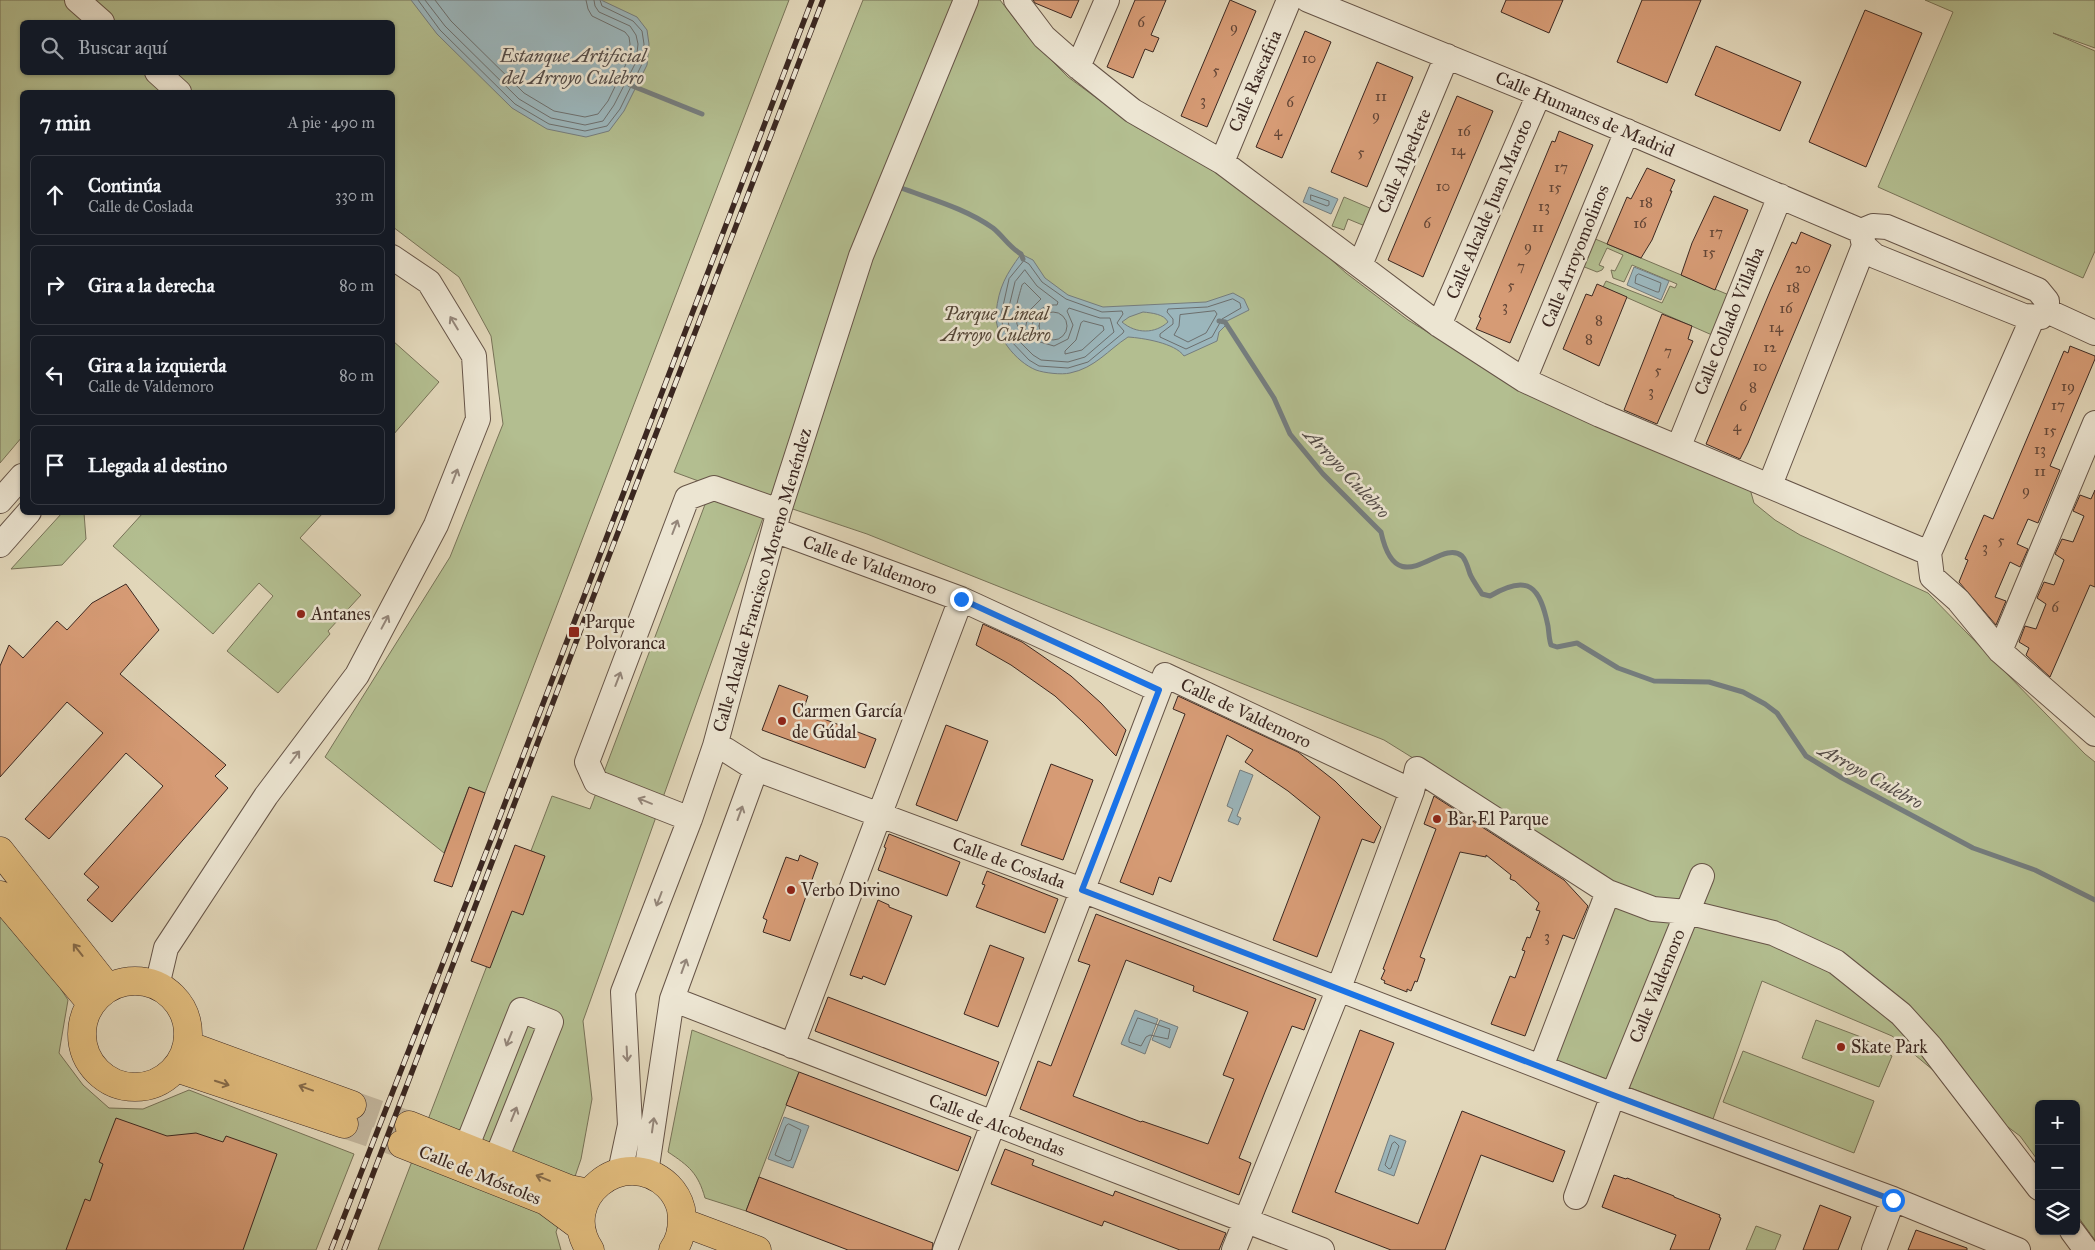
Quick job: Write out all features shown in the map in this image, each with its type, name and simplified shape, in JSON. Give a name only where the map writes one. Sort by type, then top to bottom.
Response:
[{"type":"main road","points":[[0,851],[100,996]]},
{"type":"main road","points":[[0,895],[100,996]]},
{"type":"main road","points":[[141,981],[157,986],[172,996],[182,1010],[187,1027],[181,1056],[162,1080],[145,1086],[127,1087],[110,1081],[96,1070],[86,1055],[82,1037],[84,1019],[100,996],[124,982],[141,981]]},
{"type":"main road","points":[[181,1056],[348,1114]]},
{"type":"main road","name":"Calle de Móstoles","points":[[585,1239],[546,1201],[405,1134],[466,1148],[569,1189],[589,1193]]},
{"type":"main road","points":[[585,1239],[582,1210],[589,1193],[608,1176],[633,1172],[661,1180],[672,1191],[680,1206],[681,1235],[673,1250]]},
{"type":"main road","points":[[682,1222],[757,1250]]},
{"type":"street","points":[[77,0],[100,20]]},
{"type":"street","name":"Calle Alcalde Francisco Moreno Menéndez","points":[[633,1172],[624,992],[690,819],[715,746],[776,521],[861,256],[966,0]]},
{"type":"street","points":[[1016,0],[1044,37],[1133,111],[1222,162],[1439,325],[1524,380],[1600,415],[1770,484],[1929,553]]},
{"type":"street","points":[[1078,67],[1107,0]]},
{"type":"street","name":"Calle Rascafria","points":[[1222,162],[1289,0]]},
{"type":"street","name":"Calle Humanes de Madrid","points":[[1308,0],[1539,94],[1780,196],[1863,239],[1875,256],[2024,316],[2040,314],[2095,332]]},
{"type":"street","name":"Calle Alpedrete","points":[[1360,265],[1447,56]]},
{"type":"street","points":[[160,75],[177,90]]},
{"type":"street","name":"Calle Alcalde Juan Maroto","points":[[1439,325],[1539,94]]},
{"type":"street","name":"Calle Arroyomolinos","points":[[1524,380],[1627,131]]},
{"type":"street","name":"Calle Collado Villalba","points":[[1679,446],[1780,196]]},
{"type":"street","points":[[1770,484],[1863,239],[1873,226],[1887,227],[2038,290],[2047,301],[1929,553],[1932,577],[1958,600],[2000,651],[2095,734]]},
{"type":"street","points":[[157,986],[166,948],[266,796],[357,675],[436,525],[478,419],[474,356],[429,282],[395,259]]},
{"type":"street","points":[[2000,651],[2095,423]]},
{"type":"street","points":[[0,502],[20,478]]},
{"type":"street","name":"Calle de Valdemoro","points":[[690,819],[596,782],[587,762],[686,498],[714,488],[776,521],[961,599],[1159,690],[1165,675],[1412,791]]},
{"type":"street","points":[[0,545],[26,515]]},
{"type":"street","points":[[792,1046],[961,599]]},
{"type":"street","points":[[945,1250],[1159,690]]},
{"type":"street","name":"Calle de Coslada","points":[[715,746],[726,750],[756,769],[1082,890],[1613,1095],[1893,1200],[2018,1250]]},
{"type":"street","points":[[633,1172],[672,999],[756,769]]},
{"type":"street","points":[[1234,1250],[1339,988],[1412,791],[1417,769],[1608,892],[1653,909],[1687,912],[1773,933],[1836,962],[1901,1014],[1930,1046],[2035,1183]]},
{"type":"street","name":"Calle Valdemoro","points":[[1576,1197],[1613,1095],[1702,876]]},
{"type":"street","points":[[1542,1067],[1608,892]]},
{"type":"street","name":"Calle de Alcobendas","points":[[672,999],[1322,1250]]},
{"type":"street","points":[[466,1148],[521,1010],[551,1022],[496,1159]]},
{"type":"street","points":[[1874,1250],[1893,1200]]},
{"type":"street","points":[[2075,1235],[2086,1250]]},
{"type":"green space","points":[[0,0],[789,0],[485,793],[469,787],[444,853],[325,757],[450,557],[503,424],[491,336],[459,277],[395,229],[395,90],[20,90],[20,439],[0,463]]},
{"type":"green space","name":"Parque Lineal Arroyo Culebro","points":[[863,0],[1000,0],[1030,39],[1068,77],[1136,127],[1221,174],[1286,219],[1346,273],[1408,320],[1517,387],[1750,489],[1754,503],[1775,520],[1800,535],[1928,593],[2095,762],[2095,1240],[2080,1219],[2080,1100],[2035,1100],[2035,1157],[2020,1136],[1945,1080],[1892,1036],[1762,981],[1713,1119],[1556,1060],[1619,886],[1384,740],[867,534],[769,501],[583,1021],[592,1099],[581,1159],[556,1232],[561,1250],[378,1250],[552,796],[590,809],[712,486],[674,472]]},
{"type":"green space","points":[[1925,0],[2095,0],[2095,48],[2053,33],[2095,51],[2095,251],[2083,278],[1878,187],[1953,12]]},
{"type":"green space","points":[[1344,197],[1372,209],[1365,226],[1348,219],[1344,230],[1332,226]]},
{"type":"green space","points":[[1593,238],[1729,295],[1712,335],[1603,287],[1606,281],[1662,303],[1670,286],[1675,288],[1677,284],[1632,265],[1624,282],[1613,278],[1611,270],[1615,271],[1623,255],[1607,248],[1599,265],[1604,267],[1602,270],[1597,272],[1582,266]]},
{"type":"green space","points":[[395,343],[439,382],[395,433]]},
{"type":"green space","points":[[60,515],[84,515],[86,539],[62,565],[11,569]]},
{"type":"green space","points":[[141,515],[321,515],[300,538],[361,595],[328,631],[330,634],[278,693],[227,651],[273,596],[259,583],[213,634],[113,546]]},
{"type":"green space","points":[[0,914],[53,977],[68,1000],[59,1053],[83,1085],[109,1108],[143,1109],[189,1090],[354,1154],[316,1250],[0,1250]]},
{"type":"green space","name":"Skate Park","points":[[1816,1020],[1861,1037],[1892,1056],[1879,1087],[1802,1058]]},
{"type":"green space","points":[[692,1030],[799,1072],[746,1211],[705,1198],[699,1182],[692,1171],[668,1152]]},
{"type":"green space","points":[[1743,1051],[1874,1101],[1854,1153],[1723,1102]]},
{"type":"green space","points":[[1756,1226],[1781,1235],[1775,1250],[1746,1250]]},
{"type":"water","name":"Estanque Artificial del Arroyo Culebro","points":[[411,0],[601,0],[637,17],[647,30],[649,44],[647,65],[624,111],[609,131],[586,137],[547,129],[512,108],[437,34]]},
{"type":"water","points":[[1309,187],[1338,199],[1331,214],[1303,202]]},
{"type":"water","points":[[1021,254],[1033,260],[1045,278],[1068,295],[1103,307],[1206,302],[1233,293],[1244,299],[1249,310],[1225,322],[1226,325],[1219,332],[1217,341],[1184,356],[1180,351],[1166,345],[1150,340],[1128,337],[1094,363],[1079,371],[1062,374],[1044,372],[1028,366],[1014,354],[1003,339],[996,321],[997,304],[1001,288]],"holes":[[[1143,312],[1154,313],[1168,322],[1157,329],[1145,331],[1133,329],[1122,322],[1129,317]]]},
{"type":"water","points":[[1634,267],[1669,281],[1661,300],[1627,285]]},
{"type":"water","points":[[1240,770],[1253,775],[1237,816],[1241,818],[1238,825],[1228,821],[1233,809],[1227,806]]},
{"type":"water","points":[[1135,1010],[1158,1019],[1145,1054],[1121,1044]]},
{"type":"water","points":[[1160,1020],[1178,1027],[1170,1048],[1152,1040]]},
{"type":"water","points":[[784,1117],[809,1126],[793,1168],[768,1159]]},
{"type":"water","points":[[1390,1135],[1406,1141],[1394,1176],[1378,1170]]},
{"type":"building","points":[[1033,0],[1079,0],[1071,18],[1035,3]]},
{"type":"building","points":[[1135,0],[1166,0],[1151,35],[1159,38],[1153,52],[1145,49],[1133,78],[1107,67]]},
{"type":"building","points":[[1230,0],[1256,11],[1207,127],[1181,116]]},
{"type":"building","points":[[1506,0],[1563,0],[1549,33],[1501,12]]},
{"type":"building","points":[[1642,0],[1701,0],[1667,83],[1617,62]]},
{"type":"building","points":[[1865,10],[1922,33],[1866,167],[1809,142]]},
{"type":"building","points":[[1305,31],[1331,42],[1282,158],[1256,147]]},
{"type":"building","points":[[1716,46],[1801,82],[1780,131],[1695,95]]},
{"type":"building","points":[[1377,62],[1413,77],[1367,187],[1331,172]]},
{"type":"building","points":[[1457,96],[1493,111],[1423,277],[1388,260]]},
{"type":"building","points":[[1559,131],[1593,145],[1510,343],[1476,329],[1481,318],[1479,317],[1552,141],[1555,142]]},
{"type":"building","points":[[1647,168],[1675,180],[1652,240],[1641,258],[1607,244],[1627,197],[1631,199]]},
{"type":"building","points":[[1714,196],[1748,210],[1715,290],[1681,275],[1692,243]]},
{"type":"building","points":[[1801,232],[1831,245],[1740,459],[1706,444],[1792,242],[1796,244]]},
{"type":"building","points":[[1597,284],[1627,297],[1599,366],[1563,349],[1586,294],[1592,296]]},
{"type":"building","points":[[1662,314],[1692,326],[1688,339],[1693,341],[1657,424],[1624,410]]},
{"type":"building","points":[[2070,346],[2095,356],[2095,359],[2050,466],[2060,470],[2038,523],[2028,519],[2017,544],[2028,549],[2020,567],[2010,562],[1995,597],[2006,601],[1996,625],[1959,582],[1968,560],[1965,559],[1984,515],[1993,519],[2064,351],[2068,353]]},
{"type":"building","points":[[2095,490],[2095,587],[2090,585],[2050,677],[2026,655],[2029,648],[2019,642],[2025,626],[2036,629],[2046,604],[2037,598],[2044,582],[2054,585],[2064,560],[2055,554],[2062,539],[2073,542],[2084,516],[2073,511],[2080,495],[2091,499]]},
{"type":"building","points":[[126,584],[159,630],[120,674],[226,765],[215,776],[228,788],[112,922],[87,900],[99,887],[84,874],[163,786],[126,753],[49,839],[25,819],[103,733],[67,702],[0,777],[0,666],[9,645],[23,658],[57,621],[67,630],[92,603]]},
{"type":"building","points":[[983,624],[1022,642],[1071,676],[1101,703],[1126,730],[1116,756],[1055,696],[1011,665],[976,645]]},
{"type":"building","name":"Carmen García de Gúdal","points":[[779,685],[808,696],[803,711],[876,739],[865,768],[762,730]]},
{"type":"building","points":[[1178,696],[1298,752],[1335,781],[1381,827],[1374,843],[1362,839],[1317,957],[1273,940],[1320,817],[1288,791],[1245,762],[1253,750],[1227,735],[1171,882],[1159,877],[1153,895],[1120,882],[1185,714],[1173,709]]},
{"type":"building","points":[[946,725],[988,741],[957,821],[916,805]]},
{"type":"building","points":[[1051,764],[1093,780],[1063,860],[1021,845]]},
{"type":"building","points":[[469,787],[485,793],[452,887],[434,881]]},
{"type":"building","points":[[1434,796],[1564,880],[1588,906],[1574,939],[1563,935],[1525,1036],[1491,1024],[1510,976],[1515,978],[1525,951],[1522,950],[1527,937],[1530,938],[1540,911],[1536,910],[1539,903],[1515,881],[1510,879],[1511,875],[1486,855],[1486,857],[1460,852],[1420,957],[1425,959],[1417,982],[1415,981],[1411,991],[1407,989],[1407,992],[1384,983],[1385,981],[1381,979],[1385,970],[1383,969],[1436,829],[1424,824]]},
{"type":"building","points":[[889,834],[960,862],[947,896],[878,870]]},
{"type":"building","points":[[515,845],[545,856],[523,915],[512,911],[490,968],[471,961]]},
{"type":"building","name":"Verbo Divino","points":[[800,855],[818,863],[790,941],[763,932],[767,920],[763,918],[786,857],[798,861]]},
{"type":"building","points":[[987,871],[1058,899],[1045,933],[976,907],[985,885],[982,884]]},
{"type":"building","points":[[878,900],[889,905],[889,907],[912,916],[885,985],[863,976],[862,979],[850,975]]},
{"type":"building","points":[[1096,914],[1316,999],[1304,1030],[1292,1026],[1239,1158],[1251,1163],[1239,1195],[1020,1109],[1038,1061],[1051,1066],[1090,965],[1078,961]],"holes":[[[1126,960],[1194,986],[1193,991],[1248,1012],[1223,1075],[1234,1079],[1208,1144],[1141,1122],[1073,1096]]]},
{"type":"building","points":[[990,945],[1024,958],[998,1027],[964,1014]]},
{"type":"building","points":[[828,997],[999,1062],[986,1096],[815,1031]]},
{"type":"building","points":[[1360,1030],[1394,1043],[1335,1192],[1418,1224],[1462,1111],[1565,1151],[1553,1182],[1481,1155],[1445,1250],[1391,1250],[1292,1212]]},
{"type":"building","points":[[799,1072],[971,1137],[958,1171],[786,1105]]},
{"type":"building","points":[[116,1118],[167,1136],[196,1133],[223,1142],[226,1136],[277,1154],[243,1250],[66,1250],[85,1199],[90,1201],[103,1164],[99,1162]]},
{"type":"building","points":[[1005,1149],[1034,1160],[1032,1165],[1113,1196],[1115,1191],[1226,1233],[1219,1250],[1180,1250],[1104,1221],[1102,1226],[991,1184]]},
{"type":"building","points":[[1614,1175],[1627,1178],[1720,1215],[1719,1217],[1721,1218],[1709,1250],[1670,1250],[1676,1235],[1602,1207]]},
{"type":"building","points":[[759,1177],[933,1243],[932,1250],[848,1250],[746,1211]]},
{"type":"building","points":[[1820,1205],[1851,1217],[1838,1250],[1803,1250]]},
{"type":"building","points":[[1916,1230],[1967,1248],[1967,1250],[1908,1250]]},
{"type":"waterway","name":"Arroyo Culebro","points":[[630,85],[702,114]]},
{"type":"waterway","name":"Arroyo Culebro","points":[[899,187],[959,209],[982,221],[997,231],[1021,254],[1023,259]]},
{"type":"waterway","name":"Arroyo Culebro","points":[[1219,321],[1225,322],[1274,398],[1290,434],[1323,474],[1381,532],[1388,553],[1397,564],[1408,567],[1419,565],[1442,555],[1453,553],[1462,556],[1471,577],[1482,594],[1490,596],[1514,586],[1523,585],[1531,588],[1536,593],[1545,613],[1551,645],[1557,647],[1577,643],[1618,668],[1654,681],[1709,682],[1743,692],[1777,713],[1806,756],[1842,778],[1973,848],[2035,870],[2095,900]]},
{"type":"tunnel","points":[[352,1105],[409,1125]]},
{"type":"tunnel","points":[[344,1124],[402,1144]]},
{"type":"railway","points":[[331,1250],[494,832],[812,0]]},
{"type":"railway","points":[[344,1250],[823,0]]},
{"type":"place","name":"Antanes","points":[[301,614]]},
{"type":"place","name":"Parque Polvoranca","points":[[574,632]]},
{"type":"place","name":"Carmen García de Gúdal","points":[[782,721]]},
{"type":"place","name":"Bar El Parque","points":[[1437,819]]},
{"type":"place","name":"Verbo Divino","points":[[791,890]]},
{"type":"place","name":"Skate Park","points":[[1841,1047]]},
{"type":"route","points":[[961,599],[1159,690],[1082,890],[1613,1095],[1893,1200]]}]
